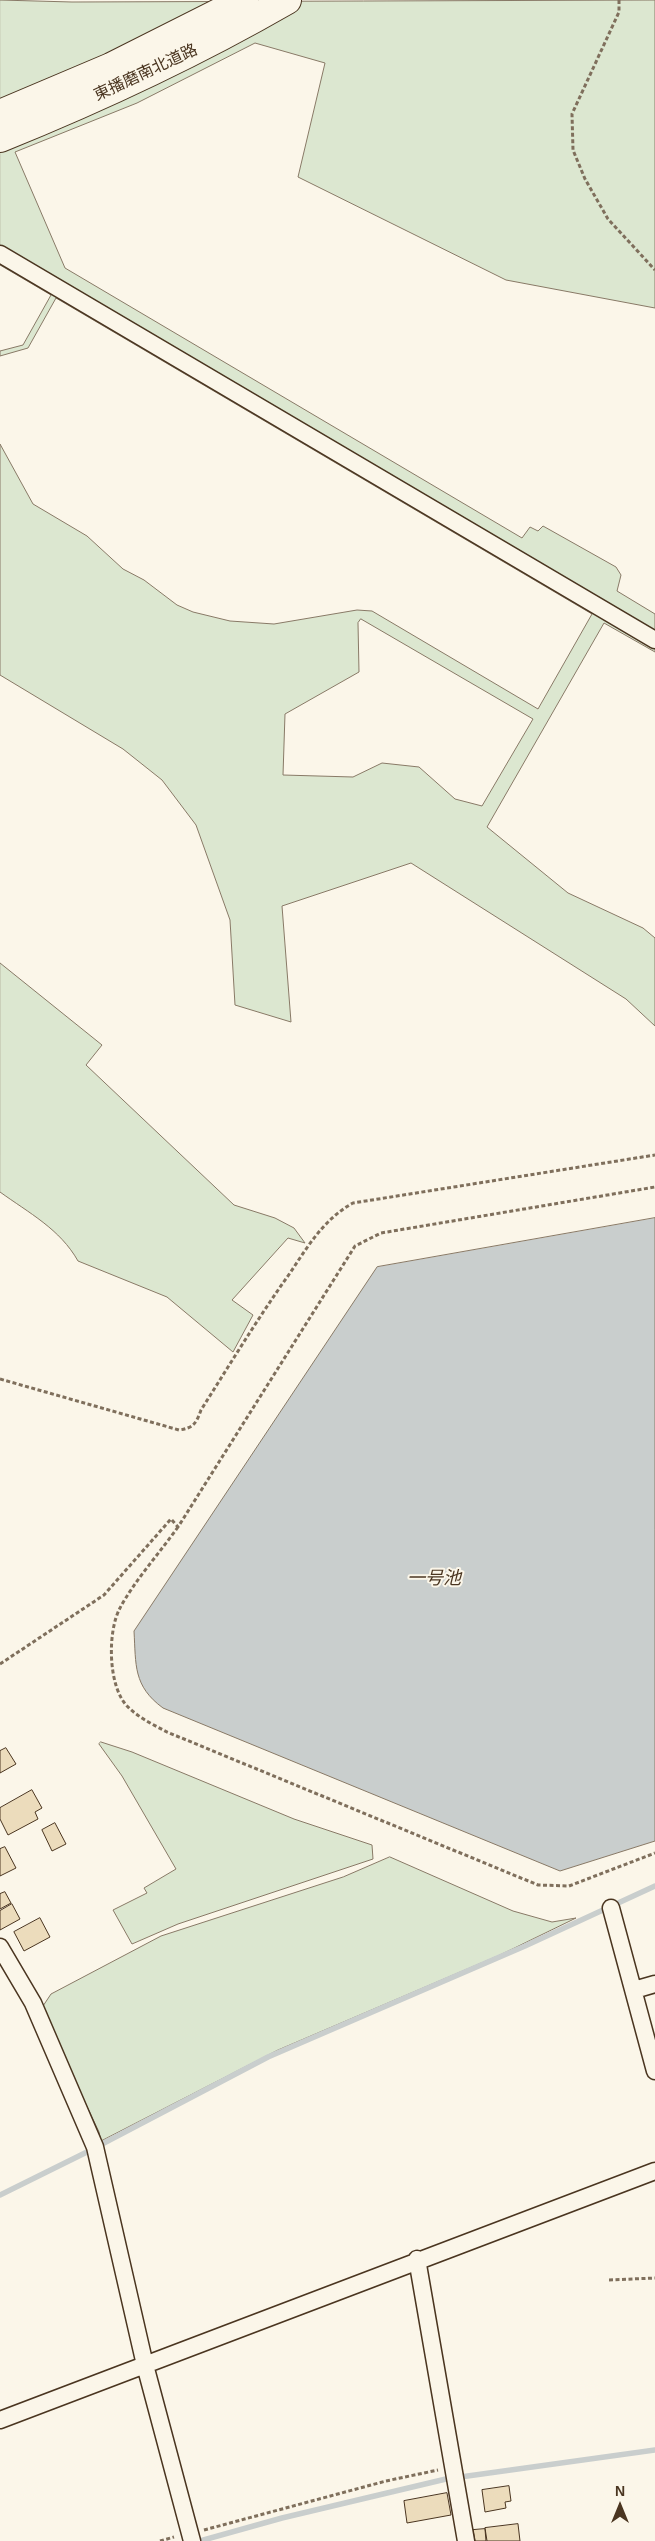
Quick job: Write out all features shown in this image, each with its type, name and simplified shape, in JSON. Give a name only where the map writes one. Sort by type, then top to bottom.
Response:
[{"type":"highway","name":"東播磨南北道路","points":[[0,114],[111,67],[244,0]]},
{"type":"highway","name":"東播磨南北道路","points":[[0,138],[125,84],[191,52],[287,0]]},
{"type":"street","points":[[0,254],[655,640]]},
{"type":"street","points":[[611,1908],[655,2071]]},
{"type":"street","points":[[0,1947],[33,2003],[95,2147],[145,2366],[191,2537]]},
{"type":"street","points":[[0,2420],[145,2366],[417,2259],[655,2170]]},
{"type":"street","points":[[417,2259],[466,2541]]},
{"type":"path","points":[[619,0],[619,12],[597,55],[572,114],[573,150],[585,180],[608,219],[655,270]]},
{"type":"path","points":[[0,1379],[179,1430],[189,1429],[196,1423],[201,1410],[264,1309],[319,1231],[337,1212],[352,1202],[655,1154]]},
{"type":"path","points":[[655,1187],[381,1233],[355,1246],[178,1527],[119,1609],[111,1644],[113,1672],[119,1694],[127,1706],[139,1716],[167,1732],[538,1885],[569,1886],[655,1853]]},
{"type":"path","points":[[0,1664],[104,1595],[171,1519],[178,1527]]},
{"type":"path","points":[[609,2280],[655,2278]]},
{"type":"path","points":[[160,2541],[191,2537],[386,2481],[454,2467]]},
{"type":"green space","points":[[0,0],[72,2],[655,0],[655,308],[506,280],[298,177],[325,63],[255,43],[137,103],[15,152],[65,268],[522,538],[530,527],[538,531],[543,526],[616,567],[621,575],[617,591],[655,614],[655,652],[604,623],[487,827],[568,893],[643,928],[655,938],[655,1026],[626,999],[411,863],[282,906],[291,1022],[235,1005],[230,920],[196,825],[162,780],[123,749],[0,675],[0,444],[33,504],[87,536],[123,569],[144,580],[177,605],[193,612],[230,621],[274,624],[357,610],[372,611],[538,709],[592,614],[56,298],[28,348],[0,356],[0,351],[23,345],[51,295],[0,265]],"holes":[[[361,619],[533,719],[482,806],[455,799],[419,767],[382,763],[353,777],[283,775],[285,714],[359,672],[358,623]]]},
{"type":"green space","points":[[0,963],[102,1045],[86,1065],[234,1205],[275,1218],[294,1228],[305,1243],[288,1238],[232,1300],[253,1315],[233,1352],[167,1297],[78,1261],[71,1250],[53,1231],[0,1192]]},
{"type":"green space","points":[[101,1742],[132,1752],[294,1819],[372,1845],[373,1859],[178,1924],[132,1944],[113,1910],[147,1893],[144,1888],[176,1869],[122,1776],[99,1744]]},
{"type":"green space","points":[[390,1857],[513,1911],[552,1922],[576,1918],[500,1955],[278,2050],[101,2141],[99,2132],[41,2009],[51,1994],[161,1936],[343,1877]]},
{"type":"water","name":"一号池","points":[[655,1218],[655,1841],[560,1871],[163,1708],[153,1700],[141,1683],[138,1674],[134,1631],[377,1267]]},
{"type":"building","points":[[6,1748],[16,1764],[0,1773],[0,1751]]},
{"type":"building","points":[[32,1790],[42,1808],[35,1812],[38,1819],[8,1835],[0,1819],[0,1808]]},
{"type":"building","points":[[55,1823],[66,1844],[52,1851],[42,1830]]},
{"type":"building","points":[[5,1847],[16,1868],[0,1876],[0,1849]]},
{"type":"building","points":[[5,1892],[11,1903],[0,1909],[0,1894]]},
{"type":"building","points":[[12,1904],[20,1919],[0,1930],[0,1911]]},
{"type":"building","points":[[40,1918],[50,1937],[24,1951],[14,1932]]},
{"type":"building","points":[[509,2486],[511,2501],[505,2502],[506,2508],[485,2512],[482,2490]]},
{"type":"building","points":[[447,2493],[451,2515],[407,2523],[404,2501]]},
{"type":"building","points":[[518,2524],[520,2541],[487,2541],[485,2528]]},
{"type":"building","points":[[485,2529],[486,2541],[475,2541],[473,2530]]},
{"type":"waterway","points":[[104,2143],[268,2057],[525,1946],[655,1886]]},
{"type":"waterway","points":[[0,2195],[89,2151]]},
{"type":"waterway","points":[[200,2541],[282,2518],[446,2479],[655,2450]]}]
